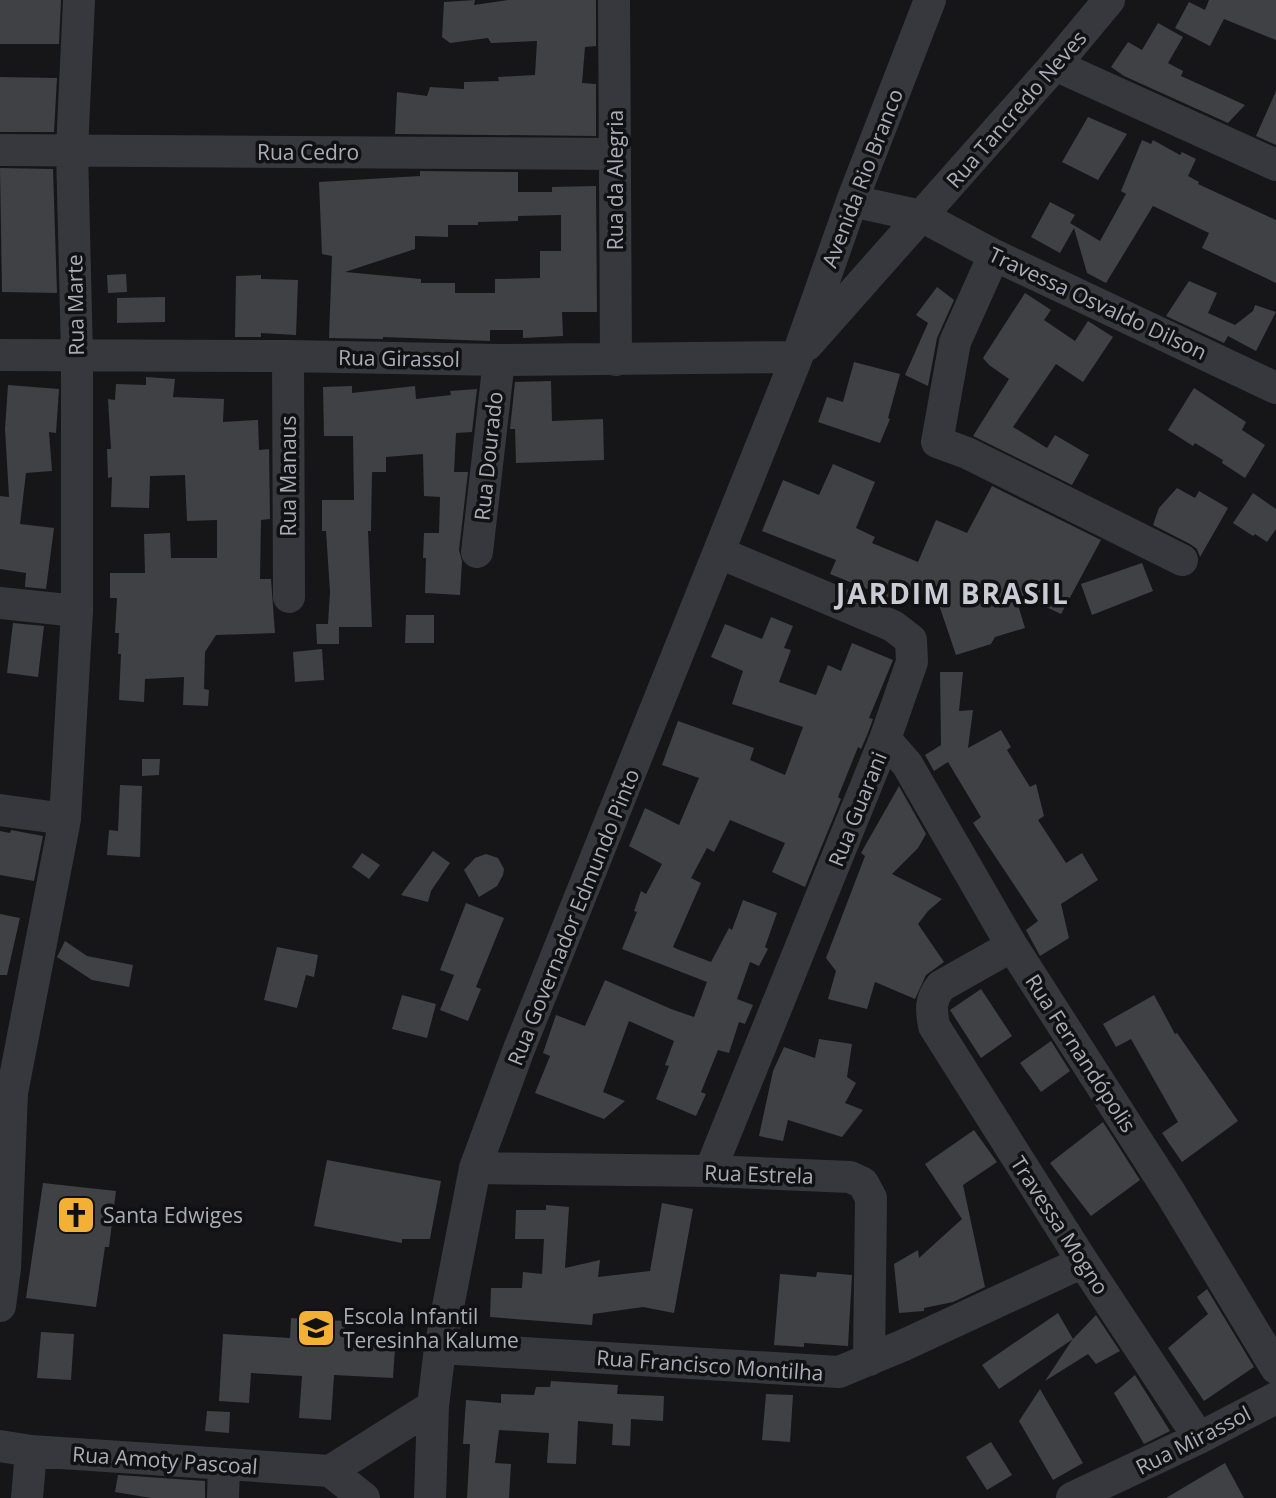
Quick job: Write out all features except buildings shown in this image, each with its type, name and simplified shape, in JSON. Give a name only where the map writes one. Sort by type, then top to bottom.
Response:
[{"type":"street","name":"Rua Marte","points":[[0,1306],[5,1268],[6,1102],[13,1015],[65,819],[77,611],[77,355],[72,150],[79,0]]},
{"type":"street","name":"Rua da Alegria","points":[[614,0],[615,360]]},
{"type":"street","name":"Avenida Rio Branco","points":[[797,357],[852,201],[930,0]]},
{"type":"street","name":"Rua Tancredo Neves","points":[[797,357],[1055,65],[1109,0]]},
{"type":"street","points":[[1055,65],[1276,165]]},
{"type":"street","name":"Rua Cedro","points":[[0,150],[615,154]]},
{"type":"street","points":[[852,201],[921,216]]},
{"type":"street","name":"Travessa Osvaldo Dilson","points":[[921,216],[994,255],[1276,388]]},
{"type":"street","points":[[994,255],[955,342],[937,442],[967,453],[1182,560]]},
{"type":"street","name":"Rua Girassol","points":[[0,355],[499,360],[797,357]]},
{"type":"street","name":"Rua Manaus","points":[[288,356],[289,597]]},
{"type":"street","name":"Rua Governador Edmundo Pinto","points":[[430,1498],[433,1406],[440,1348],[475,1168],[519,1049],[797,357]]},
{"type":"street","name":"Rua Dourado","points":[[477,552],[499,360]]},
{"type":"street","name":"Rua Guarani","points":[[710,1171],[886,739],[912,662],[911,640],[893,626],[720,552]]},
{"type":"street","points":[[0,603],[77,611]]},
{"type":"street","name":"Rua Fernandópolis","points":[[886,739],[907,764],[1012,946],[1171,1194],[1276,1368]]},
{"type":"street","points":[[0,810],[65,819]]},
{"type":"street","name":"Travessa Mogno","points":[[1012,946],[941,986],[933,996],[930,1008],[933,1026],[1199,1438]]},
{"type":"street","name":"Rua Estrela","points":[[475,1168],[710,1171],[850,1177],[863,1183],[871,1198],[869,1360]]},
{"type":"street","name":"Rua Francisco Montilha","points":[[440,1348],[839,1372],[1083,1262]]},
{"type":"street","name":"Rua Mirassol","points":[[1072,1498],[1129,1487],[1199,1438],[1276,1398]]},
{"type":"street","points":[[364,1498],[330,1471],[433,1406]]},
{"type":"street","name":"Rua Amoty Pascoal","points":[[0,1446],[31,1451],[330,1471]]},
{"type":"street","points":[[27,1498],[31,1451]]},
{"type":"street","points":[[223,1498],[224,1464]]},
{"type":"place","name":"Santa Edwiges","points":[[76,1215]]},
{"type":"place","name":"Escola Infantil Teresinha Kalume","points":[[316,1328]]},
{"type":"district","name":"JARDIM BRASIL","points":[[953,593]]}]
